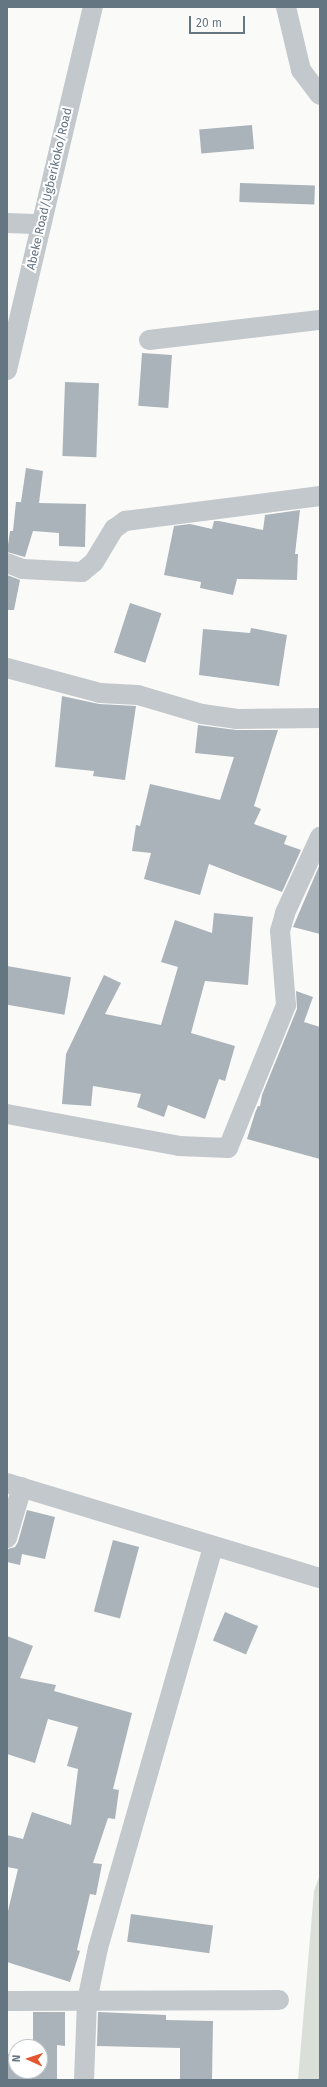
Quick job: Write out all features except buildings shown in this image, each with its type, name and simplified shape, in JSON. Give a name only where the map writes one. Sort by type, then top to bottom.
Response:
[{"type":"street","name":"Abeke Road/Ugberikoko/Road","points":[[7,370],[92,7]]},
{"type":"street","points":[[286,7],[301,70],[320,95]]},
{"type":"street","points":[[7,223],[41,224]]},
{"type":"street","points":[[149,340],[320,320]]},
{"type":"street","points":[[7,563],[23,569],[82,572],[94,562],[114,529],[125,522],[320,496]]},
{"type":"street","points":[[7,668],[100,693],[138,695],[202,714],[236,719],[320,718]]},
{"type":"street","points":[[7,1114],[178,1146],[228,1148],[286,1005],[280,931],[284,913],[320,837]]},
{"type":"street","points":[[7,1538],[14,1485],[320,1578]]},
{"type":"street","points":[[84,2080],[87,2001],[100,1940],[213,1546]]},
{"type":"street","points":[[7,2001],[279,2000]]},
{"type":"shaded area","points":[[320,1874],[320,2080],[298,2080],[314,1891]]}]
